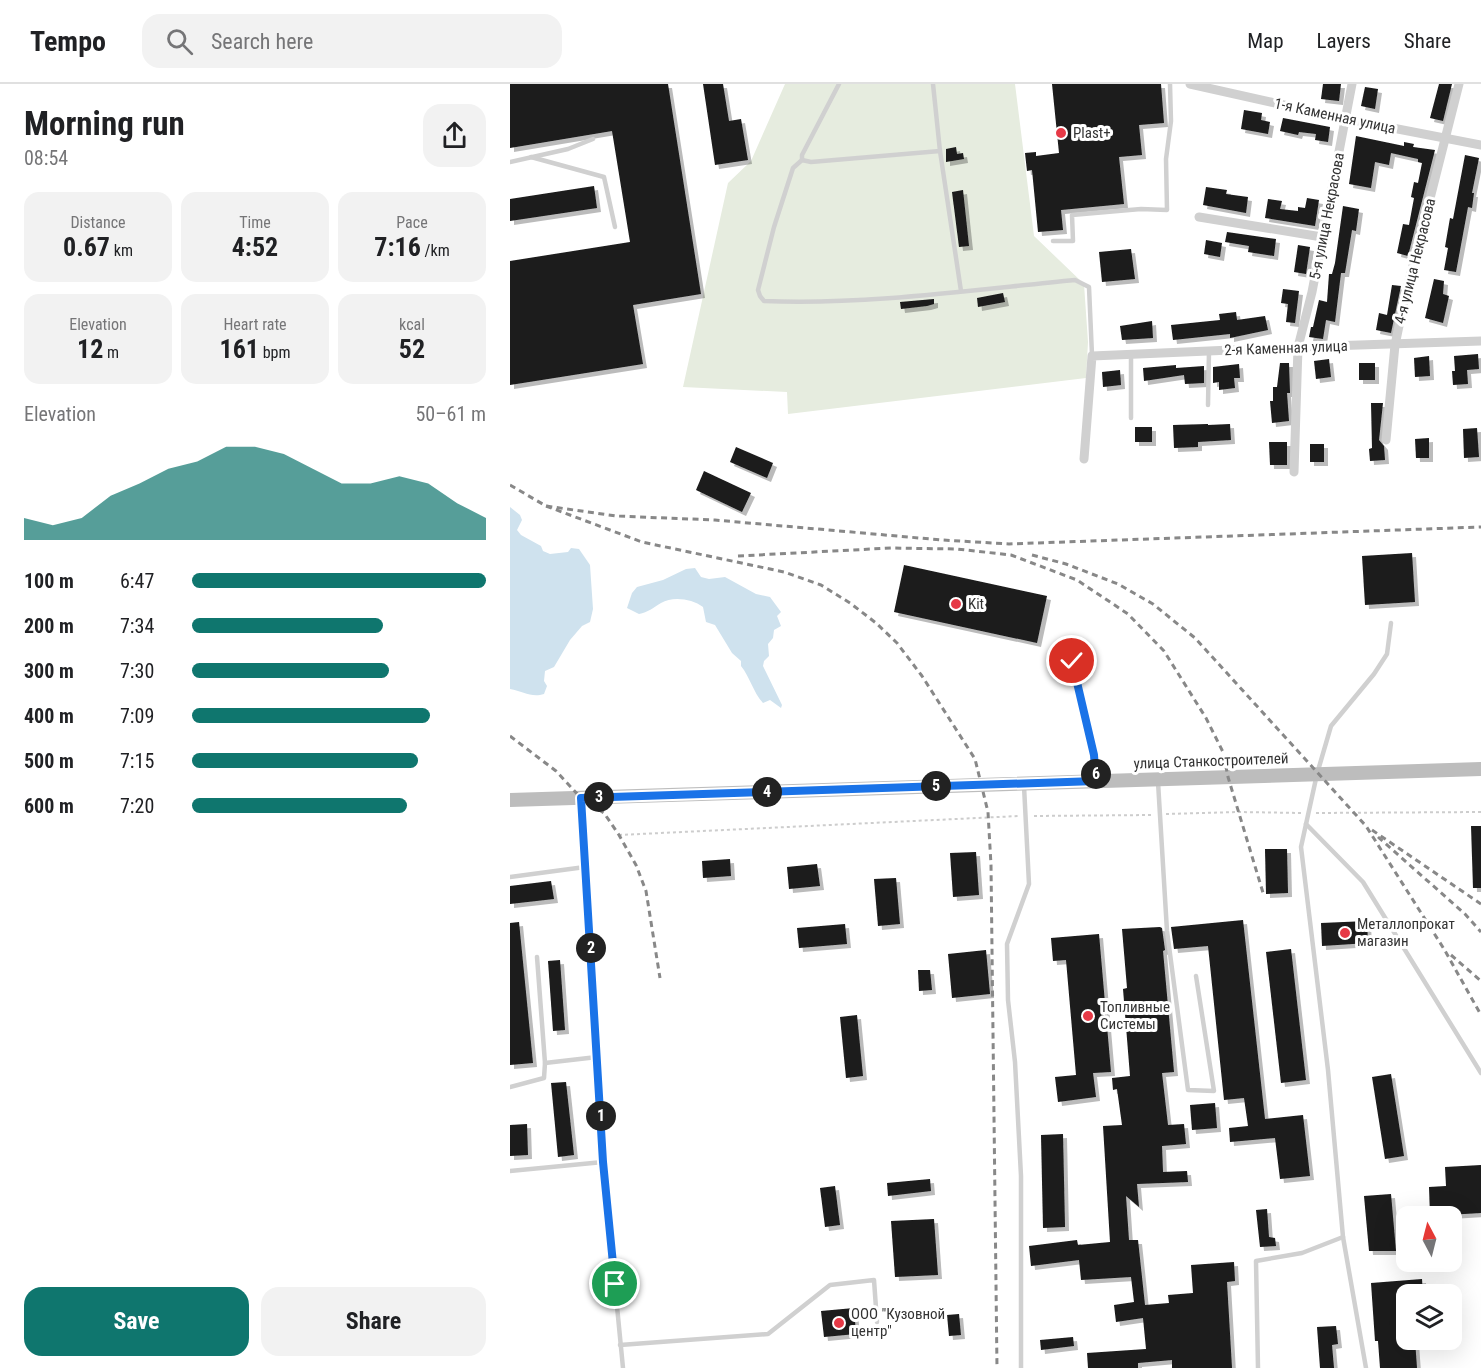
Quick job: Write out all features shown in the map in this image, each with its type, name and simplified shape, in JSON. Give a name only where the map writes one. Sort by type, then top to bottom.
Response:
[{"type":"main road","name":"улица Станкостроителей","points":[[510,800],[1481,769]]},
{"type":"street","name":"1-я Каменная улица","points":[[1190,84],[1346,119],[1481,145]]},
{"type":"street","name":"5-я улица Некрасова","points":[[1294,472],[1298,347],[1312,292],[1352,84]]},
{"type":"street","name":"4-я улица Некрасова","points":[[1386,440],[1395,345],[1459,84]]},
{"type":"street","points":[[1199,217],[1322,237]]},
{"type":"street","name":"2-я Каменная улица","points":[[1092,356],[1481,341]]},
{"type":"street","points":[[1084,459],[1092,356]]},
{"type":"lane","points":[[839,84],[802,155],[802,160],[793,168],[774,227],[758,290],[764,301],[812,302],[1075,280],[1089,287],[1092,356]]},
{"type":"lane","points":[[933,84],[940,151],[961,291]]},
{"type":"lane","points":[[1053,241],[1073,241],[1072,214],[1141,209],[1167,210],[1166,159],[1171,121],[1170,84]]},
{"type":"lane","points":[[510,162],[568,149],[593,139]]},
{"type":"lane","points":[[802,160],[811,162],[940,151]]},
{"type":"lane","points":[[531,157],[604,177],[615,227]]},
{"type":"lane","points":[[1208,405],[1209,351]]},
{"type":"lane","points":[[1131,354],[1131,418]]},
{"type":"lane","points":[[1366,1368],[1343,1237],[1328,1070],[1301,847],[1317,774],[1331,726],[1374,674],[1387,654],[1391,623]]},
{"type":"lane","points":[[1072,661],[1094,755],[1096,781]]},
{"type":"lane","points":[[1157,779],[1167,932],[1188,1090],[1214,1091],[1197,976]]},
{"type":"lane","points":[[1021,1368],[1021,1176],[1015,1062],[1008,1000],[1007,944],[1029,884],[1024,783]]},
{"type":"lane","points":[[581,798],[603,1162],[622,1368]]},
{"type":"lane","points":[[1306,824],[1363,882],[1481,1073]]},
{"type":"lane","points":[[510,877],[585,867]]},
{"type":"lane","points":[[510,1087],[544,1078],[545,1063],[537,957]]},
{"type":"lane","points":[[545,1063],[597,1057]]},
{"type":"lane","points":[[510,1170],[603,1162]]},
{"type":"lane","points":[[1258,1368],[1256,1261],[1302,1253],[1343,1237]]},
{"type":"lane","points":[[620,1345],[768,1334],[830,1285],[874,1280],[877,1322]]},
{"type":"path","points":[[619,834],[1026,816],[1239,812],[1481,812]]},
{"type":"shaded area","points":[[785,84],[1015,84],[1034,236],[1084,284],[1088,342],[1086,378],[788,414],[787,392],[683,387],[728,183],[751,161]]},
{"type":"water","points":[[510,507],[520,515],[522,520],[517,530],[521,535],[541,546],[543,551],[550,554],[568,552],[571,548],[579,549],[590,565],[593,609],[590,622],[582,626],[570,640],[554,667],[545,671],[544,681],[547,686],[544,694],[539,695],[510,689]]},
{"type":"water","points":[[695,568],[701,577],[709,579],[725,577],[756,594],[770,597],[781,612],[777,616],[781,626],[774,630],[773,638],[768,644],[769,656],[763,666],[782,705],[781,708],[770,700],[763,703],[741,666],[741,661],[732,653],[715,625],[706,622],[703,607],[699,604],[677,599],[666,601],[639,614],[627,608],[632,593],[637,587],[663,580],[686,569]]},
{"type":"building","points":[[510,84],[668,84],[701,294],[633,305],[643,364],[510,385],[510,261],[630,242],[612,131],[510,148]]},
{"type":"building","points":[[703,84],[723,84],[729,121],[741,119],[748,160],[715,165]]},
{"type":"building","points":[[1052,84],[1161,84],[1164,123],[1139,125],[1142,155],[1119,157],[1124,204],[1061,210],[1063,230],[1038,232],[1032,170],[1027,171],[1025,153],[1036,152],[1036,156],[1059,153]]},
{"type":"building","points":[[1323,84],[1341,84],[1339,101],[1321,99]]},
{"type":"building","points":[[1439,84],[1452,84],[1443,121],[1430,118]]},
{"type":"building","points":[[1365,87],[1378,89],[1375,109],[1361,106]]},
{"type":"building","points":[[1244,110],[1262,113],[1261,120],[1270,122],[1268,134],[1241,129]]},
{"type":"building","points":[[1283,118],[1330,127],[1328,142],[1315,140],[1316,134],[1299,132],[1298,135],[1280,131]]},
{"type":"building","points":[[1356,136],[1404,146],[1404,142],[1414,144],[1413,147],[1435,150],[1408,256],[1397,253],[1403,224],[1409,225],[1414,198],[1411,197],[1414,182],[1418,183],[1422,163],[1418,162],[1418,159],[1391,153],[1389,165],[1375,162],[1371,188],[1349,184]]},
{"type":"building","points":[[956,147],[957,154],[963,153],[964,159],[946,162],[946,149]]},
{"type":"building","points":[[1465,155],[1479,158],[1472,193],[1474,193],[1472,208],[1468,207],[1456,272],[1444,270],[1448,248],[1445,247],[1450,218],[1453,219]]},
{"type":"building","points":[[594,186],[597,208],[510,221],[510,199]]},
{"type":"building","points":[[1206,187],[1227,190],[1226,194],[1248,197],[1246,213],[1203,205]]},
{"type":"building","points":[[963,190],[969,246],[959,247],[952,192]]},
{"type":"building","points":[[1307,198],[1319,200],[1315,226],[1265,218],[1268,199],[1282,201],[1280,209],[1298,211],[1298,207],[1305,208]]},
{"type":"building","points":[[1343,206],[1359,209],[1356,231],[1352,230],[1345,273],[1341,273],[1335,322],[1326,320],[1323,339],[1309,337],[1319,300],[1327,302],[1329,274],[1332,274],[1335,263]]},
{"type":"building","points":[[1227,232],[1276,239],[1274,256],[1248,252],[1249,246],[1225,242]]},
{"type":"building","points":[[1206,240],[1222,243],[1220,257],[1204,254]]},
{"type":"building","points":[[1298,245],[1310,247],[1306,274],[1294,272]]},
{"type":"building","points":[[1131,249],[1135,279],[1102,282],[1099,252]]},
{"type":"building","points":[[1434,279],[1444,281],[1443,294],[1449,296],[1443,323],[1425,318]]},
{"type":"building","points":[[1392,285],[1401,286],[1391,333],[1376,330],[1379,313],[1387,315]]},
{"type":"building","points":[[1283,289],[1299,291],[1295,323],[1286,322],[1288,304],[1281,303]]},
{"type":"building","points":[[1003,293],[1005,302],[978,307],[977,298]]},
{"type":"building","points":[[934,299],[934,304],[901,309],[900,302]]},
{"type":"building","points":[[1236,312],[1237,320],[1265,316],[1268,330],[1230,338],[1230,334],[1173,340],[1171,325],[1220,320],[1219,314]]},
{"type":"building","points":[[1152,321],[1153,338],[1122,340],[1120,326]]},
{"type":"building","points":[[1478,354],[1479,369],[1467,370],[1468,384],[1453,385],[1454,356]]},
{"type":"building","points":[[1429,356],[1430,376],[1415,377],[1414,358]]},
{"type":"building","points":[[1329,359],[1331,377],[1316,379],[1314,361]]},
{"type":"building","points":[[1280,363],[1289,363],[1290,393],[1287,393],[1289,421],[1272,423],[1270,401],[1273,401],[1273,387],[1277,387]]},
{"type":"building","points":[[1359,363],[1375,363],[1375,380],[1359,380]]},
{"type":"building","points":[[1239,364],[1240,378],[1234,378],[1235,388],[1219,390],[1219,382],[1213,383],[1213,367]]},
{"type":"building","points":[[1176,365],[1176,368],[1204,366],[1204,383],[1185,384],[1184,375],[1144,381],[1143,368]]},
{"type":"building","points":[[1120,370],[1121,385],[1103,387],[1102,372]]},
{"type":"building","points":[[1371,403],[1383,403],[1379,440],[1384,446],[1385,460],[1370,461]]},
{"type":"building","points":[[1230,424],[1231,440],[1198,442],[1198,447],[1174,448],[1173,425]]},
{"type":"building","points":[[1135,427],[1152,427],[1152,442],[1135,442]]},
{"type":"building","points":[[1477,428],[1479,457],[1464,458],[1463,429]]},
{"type":"building","points":[[1429,438],[1429,458],[1416,458],[1415,439]]},
{"type":"building","points":[[1269,442],[1287,442],[1287,465],[1270,465]]},
{"type":"building","points":[[1310,444],[1324,444],[1324,462],[1310,462]]},
{"type":"building","points":[[736,447],[773,463],[767,478],[730,462]]},
{"type":"building","points":[[704,471],[751,493],[742,512],[696,490]]},
{"type":"building","points":[[1412,553],[1415,602],[1365,605],[1362,556]]},
{"type":"building","points":[[904,565],[1047,596],[1037,643],[894,612]]},
{"type":"building","points":[[1471,826],[1481,826],[1481,888],[1473,888]]},
{"type":"building","points":[[1265,849],[1287,849],[1288,893],[1266,894]]},
{"type":"building","points":[[976,852],[979,895],[953,897],[950,853]]},
{"type":"building","points":[[730,859],[731,876],[703,878],[702,861]]},
{"type":"building","points":[[817,864],[820,886],[789,889],[787,867]]},
{"type":"building","points":[[896,878],[900,924],[878,926],[874,879]]},
{"type":"building","points":[[551,881],[554,899],[510,904],[510,886]]},
{"type":"building","points":[[1243,920],[1265,1119],[1303,1115],[1310,1176],[1280,1179],[1275,1138],[1230,1142],[1229,1128],[1248,1126],[1244,1098],[1224,1100],[1208,946],[1174,949],[1171,927]]},
{"type":"building","name":"Металлопрокат магазин","points":[[1367,921],[1368,943],[1322,946],[1321,923]]},
{"type":"building","points":[[519,922],[533,1063],[510,1065],[510,923]]},
{"type":"building","points":[[845,924],[847,944],[799,948],[797,928]]},
{"type":"building","points":[[1160,927],[1165,950],[1163,951],[1174,1072],[1162,1073],[1168,1125],[1184,1124],[1186,1144],[1162,1146],[1163,1172],[1187,1171],[1188,1182],[1137,1184],[1139,1207],[1126,1196],[1129,1240],[1138,1240],[1145,1305],[1169,1303],[1168,1295],[1193,1293],[1191,1265],[1234,1262],[1235,1281],[1227,1282],[1232,1368],[1172,1368],[1172,1360],[1138,1363],[1138,1368],[1088,1368],[1087,1353],[1146,1349],[1143,1318],[1116,1322],[1114,1305],[1134,1302],[1131,1277],[1081,1280],[1079,1260],[1031,1266],[1029,1246],[1077,1240],[1078,1245],[1110,1242],[1103,1126],[1122,1125],[1117,1089],[1113,1090],[1112,1078],[1130,1076],[1123,989],[1127,988],[1122,929]]},
{"type":"building","name":"Топливные Системы","points":[[1099,934],[1111,1072],[1093,1073],[1096,1097],[1058,1102],[1055,1077],[1076,1075],[1066,960],[1053,961],[1051,938]]},
{"type":"building","points":[[1291,949],[1306,1080],[1281,1083],[1266,952]]},
{"type":"building","points":[[986,950],[990,994],[952,998],[948,954]]},
{"type":"building","points":[[560,960],[565,1030],[553,1031],[548,961]]},
{"type":"building","points":[[918,970],[930,970],[932,990],[919,991]]},
{"type":"building","points":[[857,1015],[863,1076],[846,1078],[840,1017]]},
{"type":"building","points":[[1391,1074],[1404,1156],[1385,1159],[1372,1077]]},
{"type":"building","points":[[566,1082],[574,1155],[558,1157],[551,1083]]},
{"type":"building","points":[[1215,1103],[1217,1128],[1192,1130],[1190,1105]]},
{"type":"building","points":[[527,1124],[528,1155],[510,1156],[510,1125]]},
{"type":"building","points":[[1063,1134],[1065,1227],[1043,1228],[1041,1135]]},
{"type":"building","points":[[1481,1165],[1481,1213],[1462,1214],[1462,1206],[1430,1206],[1429,1187],[1446,1186],[1445,1167]]},
{"type":"building","points":[[930,1179],[931,1191],[888,1196],[887,1183]]},
{"type":"building","points":[[835,1186],[840,1225],[825,1227],[820,1188]]},
{"type":"building","points":[[1391,1194],[1396,1251],[1369,1251],[1364,1196]]},
{"type":"building","points":[[1267,1209],[1269,1237],[1275,1238],[1276,1246],[1260,1247],[1256,1210]]},
{"type":"building","points":[[934,1219],[938,1275],[895,1277],[891,1221]]},
{"type":"building","points":[[1422,1279],[1422,1284],[1396,1284],[1396,1350],[1416,1350],[1417,1368],[1380,1368],[1378,1341],[1375,1341],[1371,1283]]},
{"type":"building","name":"ООО \"Кузовной центр\"","points":[[854,1308],[856,1334],[824,1337],[821,1311]]},
{"type":"building","points":[[959,1314],[961,1335],[949,1336],[947,1315]]},
{"type":"building","points":[[1336,1326],[1338,1344],[1332,1345],[1334,1368],[1320,1368],[1317,1327]]},
{"type":"building","points":[[1073,1337],[1074,1346],[1041,1350],[1040,1340]]},
{"type":"railway","points":[[510,485],[546,506],[616,516],[715,520],[1009,544],[1481,527]]},
{"type":"railway","points":[[546,506],[642,542],[784,572],[821,585],[850,603],[897,643],[922,676],[975,759],[988,812],[991,865],[997,1368]]},
{"type":"railway","points":[[738,556],[891,548],[957,549],[1011,555],[1077,580],[1128,614],[1164,651],[1206,718],[1223,752],[1228,777],[1264,896]]},
{"type":"railway","points":[[1032,555],[1066,564],[1118,584],[1153,604],[1195,638],[1366,826],[1444,949],[1481,1015]]},
{"type":"railway","points":[[510,736],[556,771],[581,798],[604,813],[619,835],[636,865],[646,891],[660,978]]},
{"type":"railway","points":[[1372,830],[1481,904]]},
{"type":"railway","points":[[1378,837],[1465,914],[1481,932]]},
{"type":"railway","points":[[1451,955],[1481,981]]},
{"type":"place","name":"Plast+","points":[[1061,133]]},
{"type":"place","name":"Kit","points":[[956,604]]},
{"type":"place","name":"Металлопрокат магазин","points":[[1345,933]]},
{"type":"place","name":"Топливные Системы","points":[[1088,1016]]},
{"type":"place","name":"ООО \"Кузовной центр\"","points":[[839,1323]]},
{"type":"route","points":[[615,1284],[603,1162],[581,798],[1096,781],[1094,755],[1072,661]]}]
